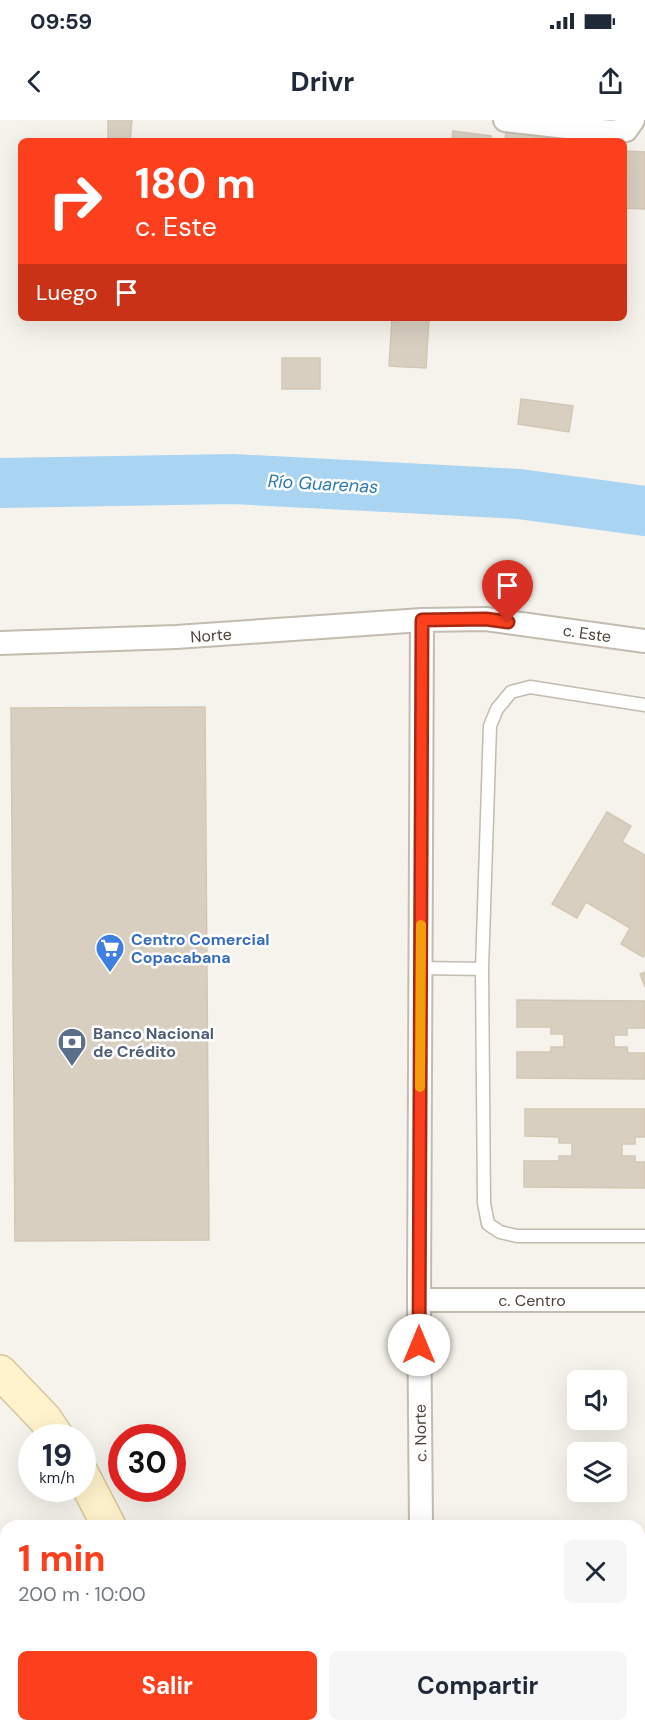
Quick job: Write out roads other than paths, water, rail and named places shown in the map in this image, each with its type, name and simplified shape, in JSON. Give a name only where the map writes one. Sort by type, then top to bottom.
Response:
[{"type":"main road","points":[[0,1372],[48,1424]]},
{"type":"main road","points":[[96,1501],[106,1520]]},
{"type":"street","points":[[505,120],[611,132],[626,130],[633,120]]},
{"type":"street","name":"c. Este","points":[[422,620],[486,619],[645,641]]},
{"type":"street","name":"Norte","points":[[0,643],[176,637],[422,620]]},
{"type":"street","name":"c. Norte","points":[[421,1520],[419,1300],[422,620]]},
{"type":"street","name":"c. Centro","points":[[419,1300],[645,1300]]},
{"type":"lane","points":[[645,705],[530,687],[511,692],[497,709],[490,726],[482,969],[484,1203],[488,1224],[500,1232],[516,1236],[645,1236]]},
{"type":"lane","points":[[421,968],[482,969]]},
{"type":"waterway","name":"Río Guarenas","points":[[0,483],[233,479],[519,494],[645,511]]},
{"type":"place","name":"Centro Comercial Copacabana","points":[[110,974]]},
{"type":"place","name":"Banco Nacional de Crédito","points":[[72,1068]]}]
